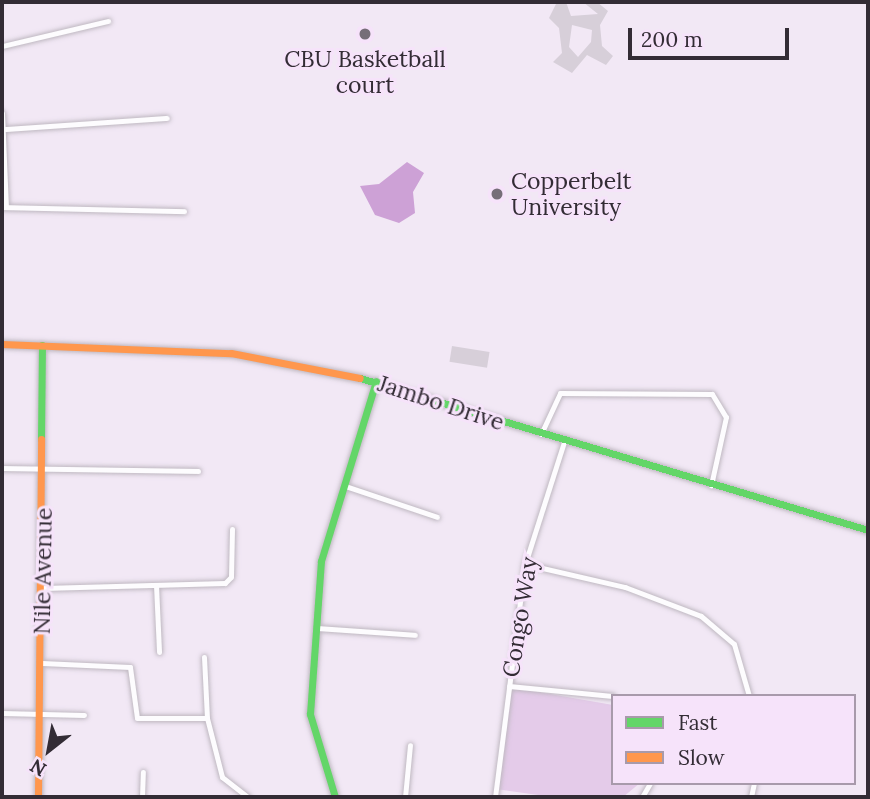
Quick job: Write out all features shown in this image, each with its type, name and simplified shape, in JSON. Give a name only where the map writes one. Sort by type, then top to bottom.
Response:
[{"type":"main road","name":"Jambo Drive","points":[[2,344],[231,353],[376,381],[564,442],[868,530]]},
{"type":"main road","name":"Nile Avenue","points":[[38,797],[43,588],[42,345]]},
{"type":"main road","points":[[335,797],[310,714],[321,561],[376,381]]},
{"type":"street","points":[[2,46],[108,22]]},
{"type":"street","points":[[2,113],[5,129],[4,207],[184,211]]},
{"type":"street","points":[[5,129],[167,118]]},
{"type":"street","points":[[541,434],[560,393],[712,394],[726,417],[711,485]]},
{"type":"street","name":"Congo Way","points":[[495,797],[525,564],[564,442]]},
{"type":"street","points":[[2,468],[44,471],[198,471]]},
{"type":"street","points":[[345,486],[437,517]]},
{"type":"street","points":[[43,588],[229,581],[232,529]]},
{"type":"street","points":[[525,564],[625,587],[701,616],[734,644],[747,694]]},
{"type":"street","points":[[156,585],[159,652]]},
{"type":"street","points":[[316,628],[415,635]]},
{"type":"street","points":[[204,657],[206,718],[222,777],[248,797]]},
{"type":"street","points":[[42,663],[130,667],[137,718],[206,718]]},
{"type":"street","points":[[509,686],[611,696]]},
{"type":"street","points":[[2,713],[84,715]]},
{"type":"street","points":[[405,797],[410,745]]},
{"type":"street","points":[[142,797],[143,772]]},
{"type":"shaded area","points":[[407,162],[424,173],[413,192],[415,213],[399,223],[375,215],[360,186],[379,184]]},
{"type":"shaded area","points":[[510,687],[611,705],[611,785],[638,785],[623,797],[552,797],[496,789]]},
{"type":"building","points":[[557,2],[566,2],[571,16],[598,14],[583,2],[597,2],[608,11],[600,25],[602,46],[613,56],[606,65],[587,55],[572,73],[553,62],[562,53],[559,28],[549,18]],"holes":[[[572,25],[592,30],[591,42],[578,57],[569,47]]]},
{"type":"building","points":[[452,346],[490,352],[487,368],[449,362]]},
{"type":"traffic: fast","points":[[41,439],[42,345]]},
{"type":"traffic: fast","points":[[360,378],[868,530]]},
{"type":"traffic: fast","points":[[335,797],[310,714],[321,561],[376,381]]},
{"type":"traffic: slow","points":[[2,344],[231,353],[360,378]]},
{"type":"traffic: slow","points":[[38,797],[41,439]]},
{"type":"place","name":"CBU Basketball court","points":[[365,34]]},
{"type":"place","name":"Copperbelt University","points":[[497,194]]}]
